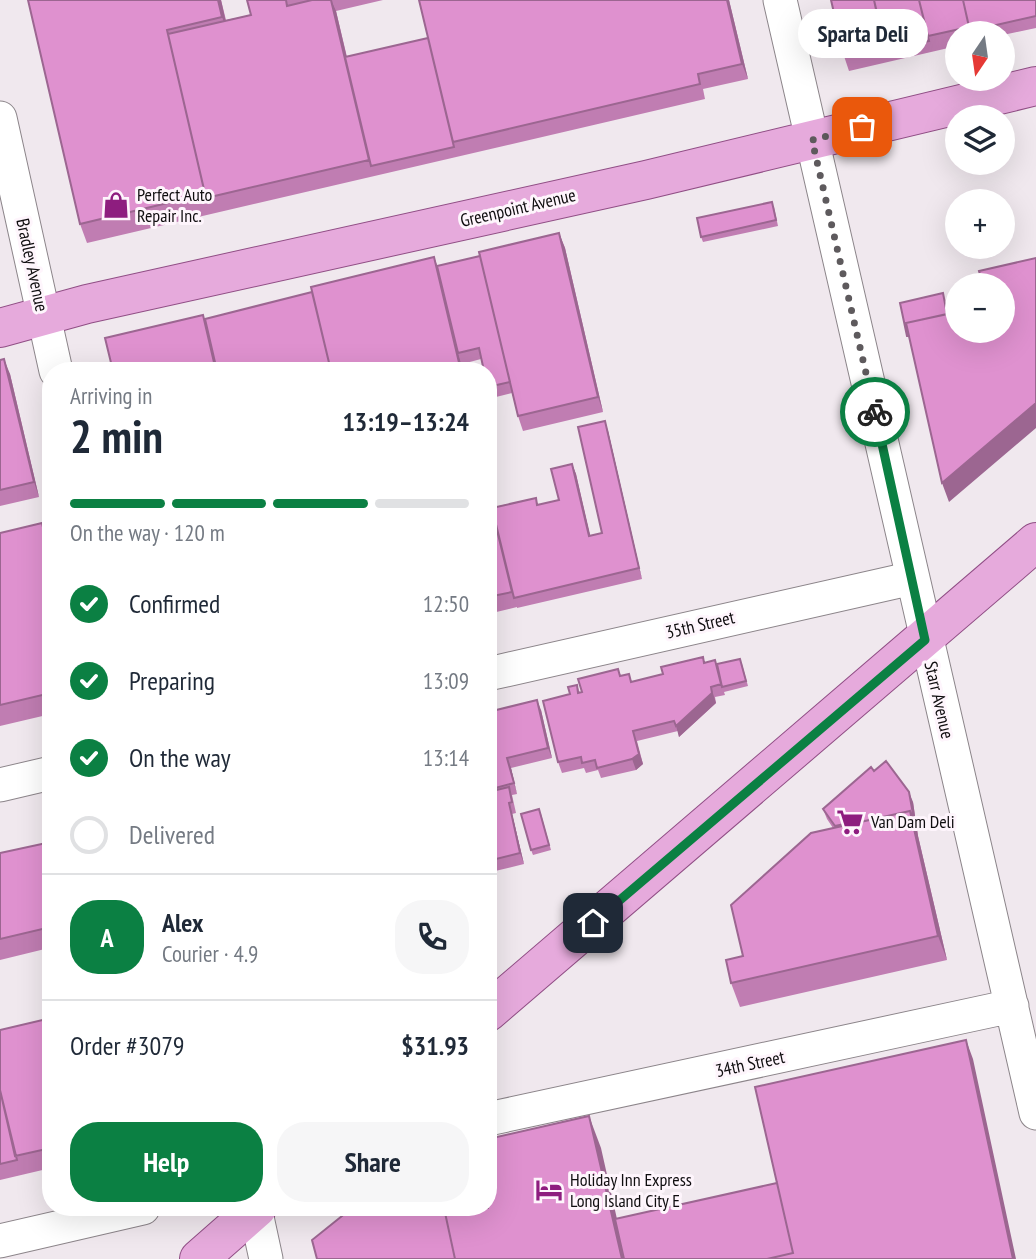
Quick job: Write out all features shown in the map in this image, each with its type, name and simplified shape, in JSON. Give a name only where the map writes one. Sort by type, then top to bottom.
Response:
[{"type":"main road","name":"Greenpoint Avenue","points":[[0,328],[1036,86]]},
{"type":"main road","points":[[497,1004],[925,640],[1036,542]]},
{"type":"main road","points":[[199,1259],[241,1216]]},
{"type":"street","name":"Starr Avenue","points":[[780,0],[925,640],[1036,1113]]},
{"type":"street","name":"Bradley Avenue","points":[[0,118],[54,362]]},
{"type":"street","name":"35th Street","points":[[497,672],[913,578]]},
{"type":"street","points":[[0,785],[42,775]]},
{"type":"street","name":"34th Street","points":[[497,1117],[1012,1006]]},
{"type":"street","points":[[0,1241],[108,1216]]},
{"type":"street","points":[[252,1216],[266,1259]]},
{"type":"building","points":[[28,0],[218,0],[222,17],[167,30],[205,194],[80,224]]},
{"type":"building","points":[[247,0],[286,0],[287,6],[312,0],[331,0],[369,160],[206,198],[168,34],[251,15]]},
{"type":"building","points":[[419,0],[727,0],[742,64],[698,74],[700,84],[453,142]]},
{"type":"building","points":[[831,0],[874,0],[884,47],[844,56]]},
{"type":"building","points":[[874,0],[919,0],[929,41],[886,51]]},
{"type":"building","points":[[919,0],[963,0],[968,21],[945,21],[945,32],[928,36]]},
{"type":"building","points":[[963,0],[1036,0],[1036,16],[1014,21],[968,21]]},
{"type":"building","points":[[428,38],[454,147],[371,166],[345,57]]},
{"type":"building","points":[[772,202],[776,220],[701,237],[697,218]]},
{"type":"building","points":[[559,233],[598,397],[518,416],[479,252]]},
{"type":"building","points":[[480,256],[510,382],[497,385],[497,362],[482,362],[479,348],[458,353],[437,266]]},
{"type":"building","points":[[434,257],[459,362],[329,362],[311,287]]},
{"type":"building","points":[[1036,258],[1036,403],[942,483],[906,323],[945,315],[945,343],[1015,343],[1015,273],[979,271]]},
{"type":"building","points":[[312,292],[329,362],[215,362],[205,319]]},
{"type":"building","points":[[943,293],[945,314],[906,323],[907,336],[900,303]]},
{"type":"building","points":[[203,315],[214,362],[111,362],[105,338]]},
{"type":"building","points":[[4,359],[34,482],[0,490],[0,360]]},
{"type":"building","points":[[605,421],[639,568],[514,598],[497,528],[497,507],[536,498],[537,505],[559,500],[551,469],[572,464],[589,536],[602,533],[578,427]]},
{"type":"building","points":[[42,523],[42,695],[0,705],[0,533]]},
{"type":"building","points":[[497,530],[512,592],[497,595]]},
{"type":"building","points":[[703,657],[704,663],[715,660],[721,684],[711,687],[712,693],[676,726],[674,721],[633,731],[639,754],[632,759],[597,768],[595,760],[582,763],[581,757],[558,762],[543,701],[570,694],[568,687],[577,685],[578,693],[582,692],[578,679],[618,669],[620,676],[629,674],[631,682],[663,674],[661,667]]},
{"type":"building","points":[[740,659],[746,681],[722,687],[717,664]]},
{"type":"building","points":[[537,700],[548,748],[507,758],[514,783],[497,788],[497,710]]},
{"type":"building","points":[[886,761],[909,792],[915,825],[910,811],[835,826],[823,809],[871,767],[874,771]]},
{"type":"building","points":[[509,787],[512,802],[509,803],[520,853],[497,859],[497,790]]},
{"type":"building","points":[[539,809],[549,845],[531,850],[521,814]]},
{"type":"building","points":[[910,811],[938,936],[731,983],[726,960],[743,956],[731,905],[811,833]]},
{"type":"building","points":[[42,844],[42,929],[0,939],[0,853]]},
{"type":"building","points":[[42,1020],[42,1150],[15,1156],[0,1090],[0,1030]]},
{"type":"building","points":[[966,1040],[1013,1259],[767,1259],[793,1253],[755,1087]]},
{"type":"building","points":[[0,1090],[17,1160],[0,1164]]},
{"type":"building","name":"Holiday Inn Express Long Island City E","points":[[589,1116],[622,1259],[455,1259],[446,1216],[497,1216],[497,1137]]},
{"type":"building","points":[[777,1183],[793,1253],[767,1259],[624,1259],[615,1219]]},
{"type":"building","points":[[342,1216],[446,1216],[455,1259],[317,1259],[312,1240]]},
{"type":"way so far","points":[[862,127],[812,140],[875,412]]},
{"type":"place","name":"Sparta Deli","points":[[862,127]]},
{"type":"place","name":"Perfect Auto Repair Inc.","points":[[116,205]]},
{"type":"place","name":"Van Dam Deli","points":[[850,822]]},
{"type":"place","name":"Holiday Inn Express Long Island City E","points":[[549,1190]]},
{"type":"route","points":[[593,923],[925,640],[904,534],[875,412]]}]
